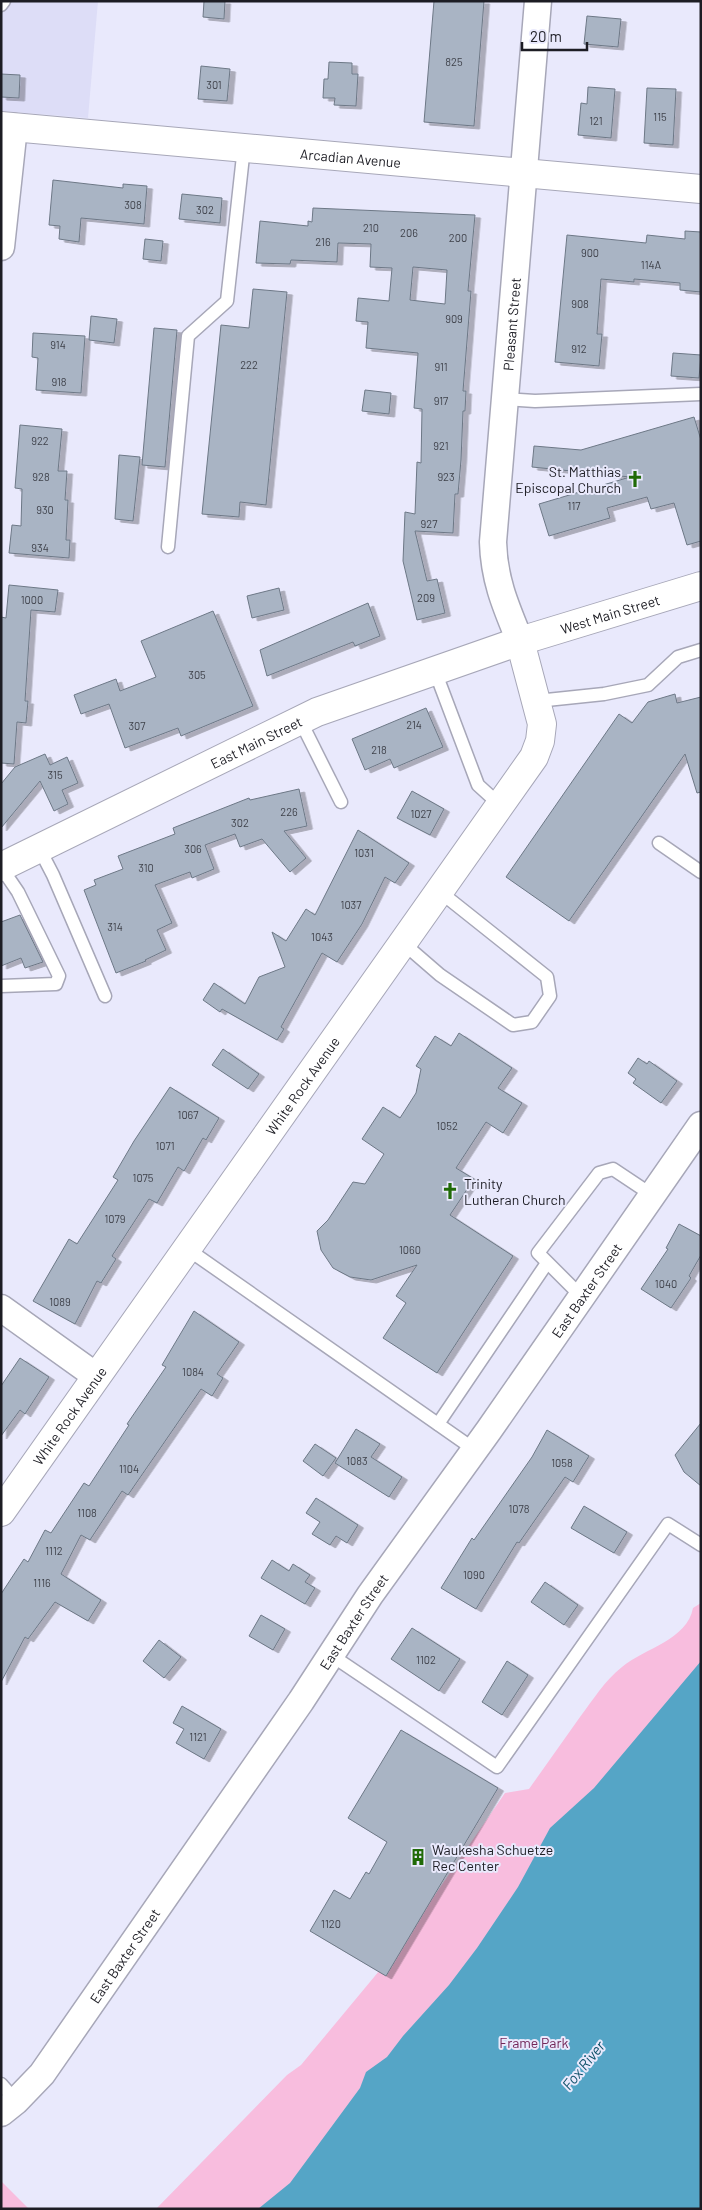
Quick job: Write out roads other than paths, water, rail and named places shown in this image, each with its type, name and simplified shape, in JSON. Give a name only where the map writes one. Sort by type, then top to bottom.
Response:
[{"type":"main road","name":"Arcadian Avenue","points":[[8,126],[701,189]]},
{"type":"main road","name":"West Main Street","points":[[520,641],[701,586]]},
{"type":"main road","name":"East Main Street","points":[[1,867],[317,712],[520,641]]},
{"type":"main road","name":"White Rock Avenue","points":[[1,1512],[534,757],[540,742],[542,724],[520,641]]},
{"type":"street","name":"Pleasant Street","points":[[520,641],[497,584],[494,563],[494,508],[538,1]]},
{"type":"street","points":[[1,247],[8,126]]},
{"type":"street","name":"East Baxter Street","points":[[6,2099],[42,2074],[370,1595],[475,1450],[701,1125]]},
{"type":"street","points":[[1,1308],[96,1376]]},
{"type":"lane","points":[[1,5],[4,1]]},
{"type":"lane","points":[[168,546],[188,336],[227,301],[244,147]]},
{"type":"lane","points":[[503,398],[535,401],[701,394]]},
{"type":"lane","points":[[537,701],[604,694],[648,685],[678,658],[701,650]]},
{"type":"lane","points":[[435,671],[478,785],[500,805]]},
{"type":"lane","points":[[300,720],[341,802]]},
{"type":"lane","points":[[659,843],[701,872]]},
{"type":"lane","points":[[39,848],[54,875],[105,996]]},
{"type":"lane","points":[[1,867],[18,892],[59,976],[56,984],[1,986]]},
{"type":"lane","points":[[403,943],[440,975],[513,1025],[532,1022],[550,996],[547,977],[440,891]]},
{"type":"lane","points":[[582,1297],[538,1253],[599,1173],[613,1169],[652,1195]]},
{"type":"lane","points":[[186,1248],[475,1450]]},
{"type":"lane","points":[[438,1424],[547,1263]]},
{"type":"lane","points":[[331,1654],[498,1766],[668,1524],[701,1545]]},
{"type":"water","name":"Frame Park","points":[[701,1661],[701,2209],[258,2209],[290,2183],[360,2088],[366,2072],[387,2057],[403,2036],[449,1985],[477,1948],[518,1887],[550,1828],[594,1788]]},
{"type":"place","name":"St. Matthias Episcopal Church","points":[[635,479]]},
{"type":"place","name":"Trinity Lutheran Church","points":[[450,1191]]},
{"type":"place","name":"Waukesha Schuetze Rec Center","points":[[418,1857]]},
{"type":"water label","name":"Fox River","points":[[583,2065]]}]
